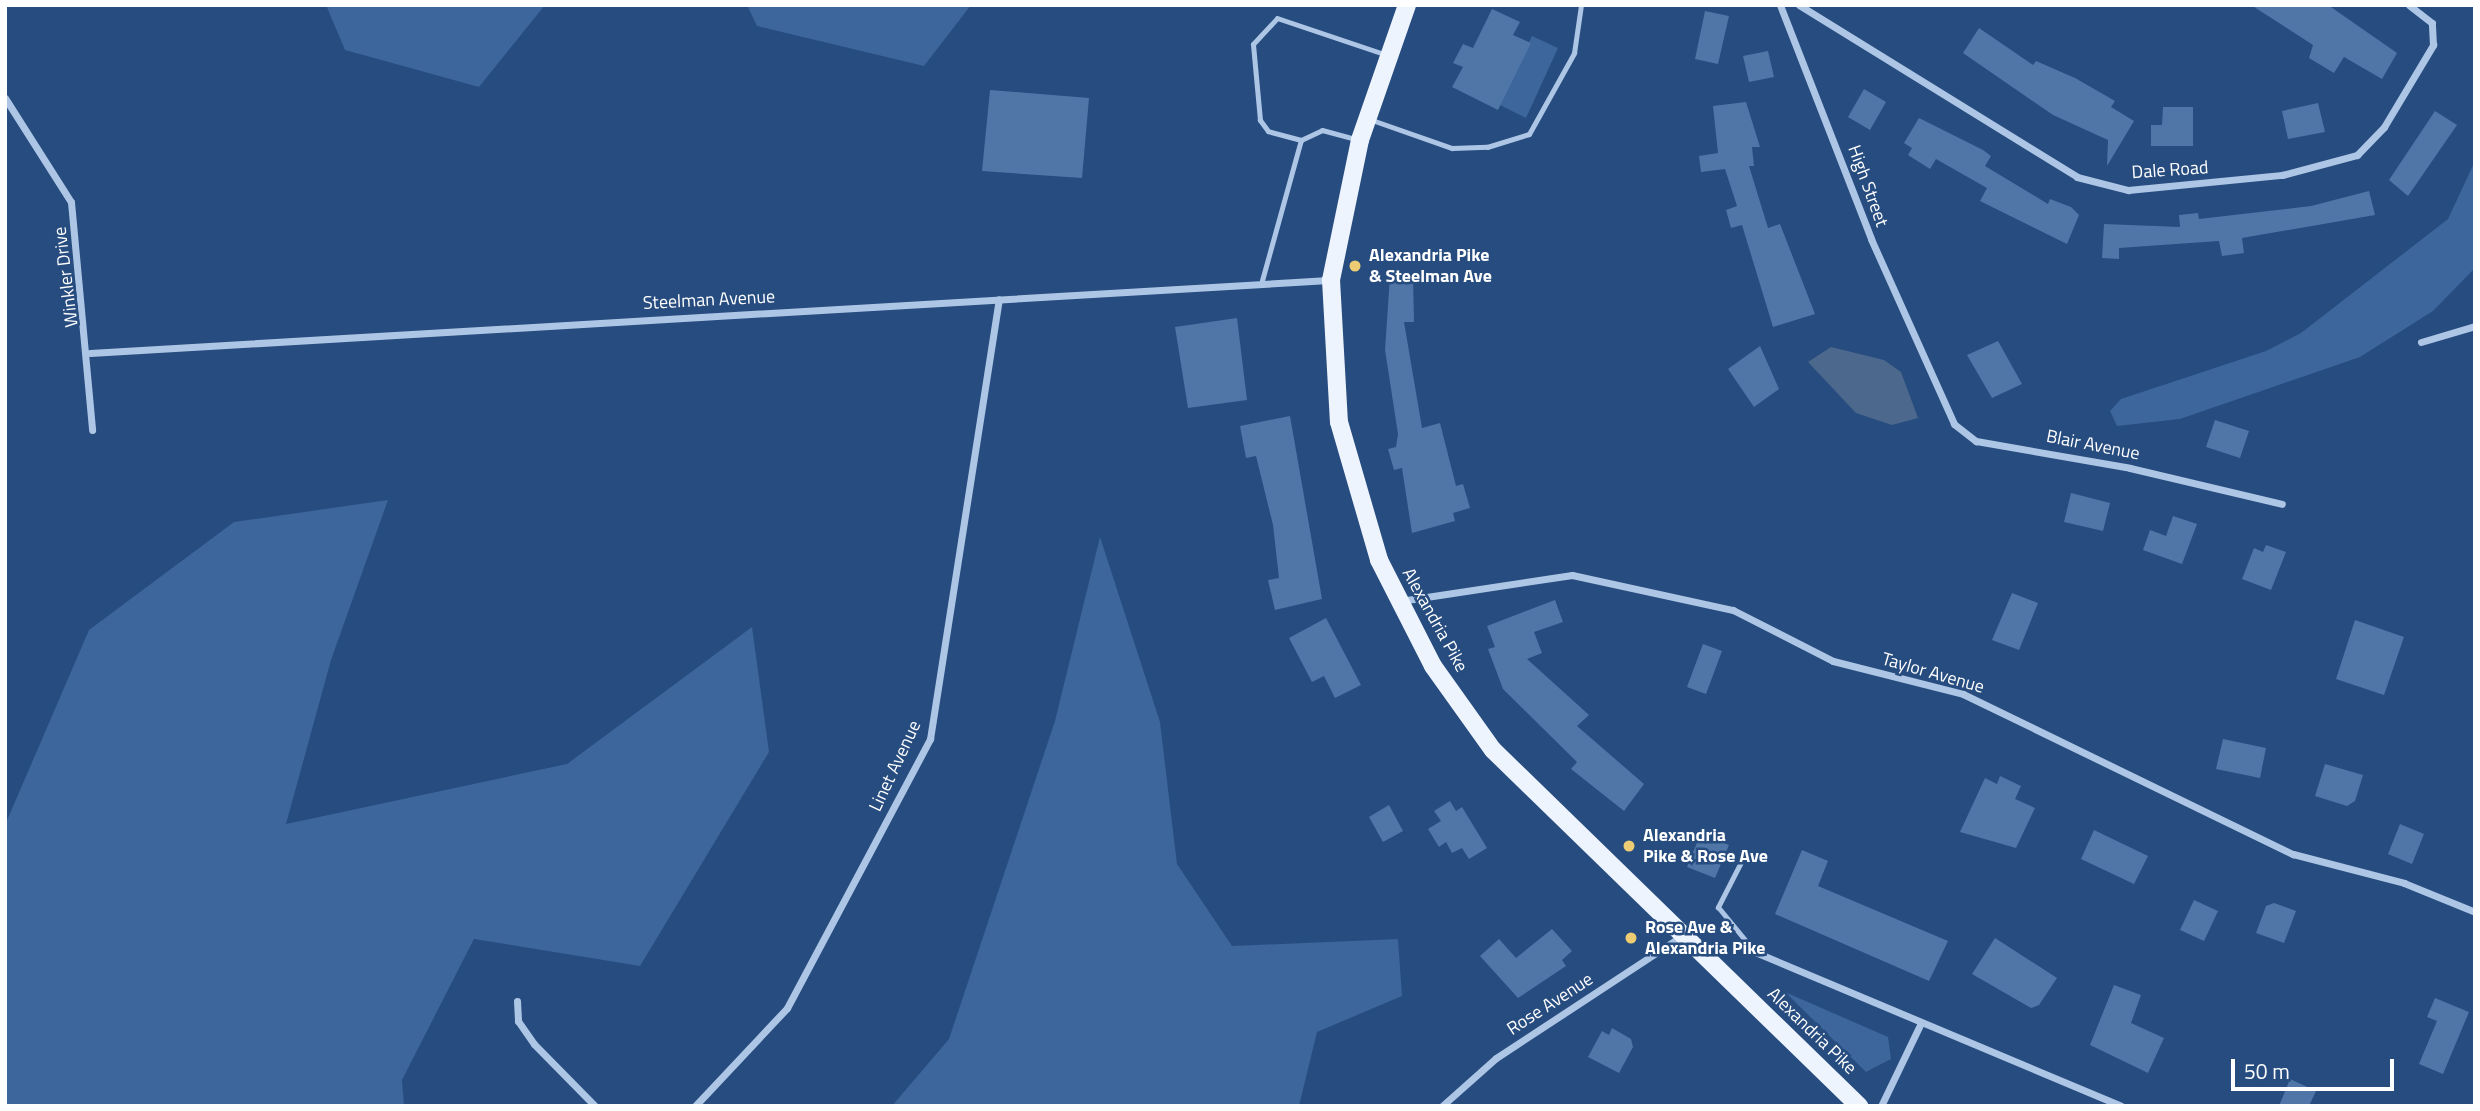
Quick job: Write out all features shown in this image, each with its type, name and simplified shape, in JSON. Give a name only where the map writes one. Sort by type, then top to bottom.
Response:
[{"type":"main road","name":"Alexandria Pike","points":[[1407,5],[1360,139],[1331,279],[1339,422],[1372,538],[1433,666],[1493,750],[1859,1106]]},
{"type":"street","name":"High Street","points":[[1780,5],[1932,376]]},
{"type":"street","name":"Dale Road","points":[[1799,5],[2077,177],[2128,190],[2298,172],[2357,155],[2384,127],[2433,45],[2434,30],[2428,16],[2409,5]]},
{"type":"street","name":"Winkler Drive","points":[[5,98],[71,202],[90,353],[92,430]]},
{"type":"street","name":"Steelman Avenue","points":[[90,353],[1331,279]]},
{"type":"street","name":"Linet Avenue","points":[[695,1106],[787,1008],[930,739],[999,299]]},
{"type":"street","points":[[2421,342],[2475,326]]},
{"type":"street","name":"Blair Avenue","points":[[1932,376],[1954,424],[1976,441],[2282,504]]},
{"type":"street","name":"Taylor Avenue","points":[[1400,601],[1572,575],[1733,610],[1833,661],[1975,699],[2293,854],[2404,883],[2475,912]]},
{"type":"street","name":"Rose Avenue","points":[[1442,1106],[1496,1058],[1682,935]]},
{"type":"street","name":"Alexandria Pike","points":[[1755,952],[2121,1106]]},
{"type":"street","points":[[517,1001],[518,1021],[534,1044],[596,1106]]},
{"type":"street","points":[[1881,1106],[1921,1023]]},
{"type":"lane","points":[[1366,118],[1452,148],[1487,147],[1529,134],[1574,53],[1581,5]]},
{"type":"lane","points":[[1360,139],[1322,130],[1301,140],[1268,131],[1260,120],[1253,44],[1277,18],[1390,56]]},
{"type":"lane","points":[[1261,284],[1301,140]]},
{"type":"lane","points":[[1741,862],[1718,907],[1755,952]]},
{"type":"shaded area","points":[[326,5],[545,5],[479,87],[345,50]]},
{"type":"shaded area","points":[[747,5],[971,5],[924,66],[757,26]]},
{"type":"shaded area","points":[[1532,36],[1558,48],[1526,118],[1500,105]]},
{"type":"shaded area","points":[[2475,161],[2475,268],[2433,311],[2360,357],[2180,419],[2117,426],[2110,411],[2121,399],[2266,351],[2301,333],[2448,219]]},
{"type":"shaded area","points":[[1831,347],[1884,360],[1901,372],[1918,418],[1892,425],[1856,413],[1808,362]]},
{"type":"shaded area","points":[[388,500],[331,660],[286,824],[567,764],[752,627],[769,752],[640,966],[474,939],[402,1080],[404,1106],[5,1106],[5,825],[89,630],[234,522]]},
{"type":"shaded area","points":[[1100,537],[1160,722],[1177,864],[1232,946],[1398,939],[1402,996],[1317,1032],[1299,1106],[892,1106],[949,1039],[1055,721]]},
{"type":"shaded area","points":[[1785,992],[1888,1037],[1891,1059],[1866,1072]]},
{"type":"building","points":[[2251,5],[2328,5],[2397,53],[2382,79],[2344,57],[2334,73],[2309,58],[2313,45]]},
{"type":"building","points":[[1492,9],[1520,22],[1513,35],[1531,43],[1498,110],[1452,87],[1463,67],[1453,63],[1463,44],[1473,48]]},
{"type":"building","points":[[1705,11],[1729,16],[1718,64],[1695,59]]},
{"type":"building","points":[[1979,28],[2033,65],[2036,61],[2075,78],[2115,101],[2111,107],[2134,121],[2107,166],[2108,140],[2053,115],[1963,53]]},
{"type":"building","points":[[1768,51],[1774,77],[1749,82],[1743,56]]},
{"type":"building","points":[[1864,89],[1886,102],[1870,130],[1848,117]]},
{"type":"building","points":[[990,90],[1089,98],[1082,178],[982,171]]},
{"type":"building","points":[[1746,102],[1760,147],[1752,147],[1754,166],[1749,166],[1768,228],[1780,224],[1815,314],[1773,327],[1742,225],[1731,228],[1726,210],[1737,206],[1725,169],[1701,172],[1699,156],[1718,153],[1713,106]]},
{"type":"building","points":[[2318,103],[2325,132],[2288,139],[2282,111]]},
{"type":"building","points":[[2163,107],[2193,107],[2193,146],[2151,146],[2151,125],[2162,125]]},
{"type":"building","points":[[2435,111],[2457,125],[2408,196],[2389,180]]},
{"type":"building","points":[[1919,118],[1983,150],[1991,156],[1985,166],[2048,204],[2050,199],[2071,207],[2079,215],[2067,244],[1980,201],[1987,188],[1936,159],[1930,169],[1908,155],[1912,148],[1904,143]]},
{"type":"building","points":[[2369,191],[2375,215],[2242,238],[2244,253],[2222,256],[2219,241],[2119,248],[2119,259],[2102,258],[2104,224],[2180,227],[2179,215],[2198,213],[2199,219],[2311,206]]},
{"type":"building","points":[[1390,276],[1413,276],[1414,322],[1404,322],[1422,428],[1440,423],[1456,486],[1463,484],[1470,508],[1453,513],[1455,521],[1412,533],[1402,468],[1394,470],[1388,449],[1396,447],[1398,434],[1385,350]]},
{"type":"building","points":[[1237,318],[1247,400],[1188,408],[1175,327]]},
{"type":"building","points":[[1998,341],[2022,384],[1992,398],[1967,355]]},
{"type":"building","points":[[1760,346],[1779,389],[1754,407],[1728,369]]},
{"type":"building","points":[[1290,416],[1322,599],[1275,610],[1268,580],[1279,578],[1273,525],[1256,456],[1246,458],[1240,426]]},
{"type":"building","points":[[2215,420],[2249,431],[2240,458],[2206,447]]},
{"type":"building","points":[[2071,493],[2110,503],[2103,531],[2064,522]]},
{"type":"building","points":[[2173,516],[2197,524],[2182,564],[2143,550],[2150,530],[2166,536]]},
{"type":"building","points":[[2266,545],[2286,552],[2271,590],[2242,579],[2254,548],[2263,552]]},
{"type":"building","points":[[2012,593],[2038,603],[2019,650],[1992,640]]},
{"type":"building","points":[[1555,600],[1563,622],[1534,632],[1542,653],[1527,659],[1589,715],[1577,726],[1644,784],[1624,811],[1571,769],[1577,762],[1503,689],[1488,649],[1495,647],[1487,626]]},
{"type":"building","points":[[1326,618],[1361,685],[1335,698],[1324,676],[1312,682],[1289,638]]},
{"type":"building","points":[[2355,620],[2404,637],[2384,695],[2336,679]]},
{"type":"building","points":[[1703,644],[1722,651],[1706,694],[1687,687]]},
{"type":"building","points":[[2223,739],[2266,748],[2260,778],[2216,769]]},
{"type":"building","points":[[2325,764],[2363,775],[2355,801],[2347,806],[2315,796]]},
{"type":"building","points":[[2000,776],[2021,786],[2015,799],[2035,808],[2016,848],[1960,832],[1985,778],[1997,784]]},
{"type":"building","points":[[1450,801],[1456,811],[1462,807],[1487,848],[1469,859],[1462,848],[1452,853],[1446,842],[1439,847],[1428,829],[1441,821],[1434,811]]},
{"type":"building","points":[[1389,805],[1403,831],[1383,842],[1369,817]]},
{"type":"building","points":[[2400,824],[2424,834],[2412,864],[2388,854]]},
{"type":"building","points":[[2094,830],[2148,856],[2134,884],[2081,859]]},
{"type":"building","points":[[1701,833],[1729,845],[1715,878],[1687,867]]},
{"type":"building","points":[[1802,850],[1828,861],[1818,886],[1948,941],[1929,981],[1775,914]]},
{"type":"building","points":[[2194,900],[2218,911],[2204,941],[2180,930]]},
{"type":"building","points":[[2274,903],[2296,911],[2284,943],[2256,933],[2266,906]]},
{"type":"building","points":[[1552,929],[1572,951],[1562,960],[1566,966],[1518,998],[1480,956],[1499,939],[1516,958]]},
{"type":"building","points":[[1995,938],[2057,978],[2039,1005],[2031,1008],[1972,974]]},
{"type":"building","points":[[2114,985],[2141,995],[2131,1023],[2164,1038],[2148,1073],[2090,1045]]},
{"type":"building","points":[[2435,998],[2469,1012],[2443,1074],[2419,1064],[2437,1021],[2427,1017]]},
{"type":"building","points":[[1612,1028],[1631,1039],[1633,1047],[1619,1073],[1588,1057],[1602,1031],[1609,1035]]},
{"type":"building","points":[[2290,1079],[2316,1091],[2309,1106],[2279,1106]]},
{"type":"place","name":"Alexandria Pike & Steelman Ave","points":[[1355,266]]},
{"type":"place","name":"Alexandria Pike & Rose Ave","points":[[1629,846]]},
{"type":"place","name":"Rose Ave & Alexandria Pike","points":[[1631,938]]}]
